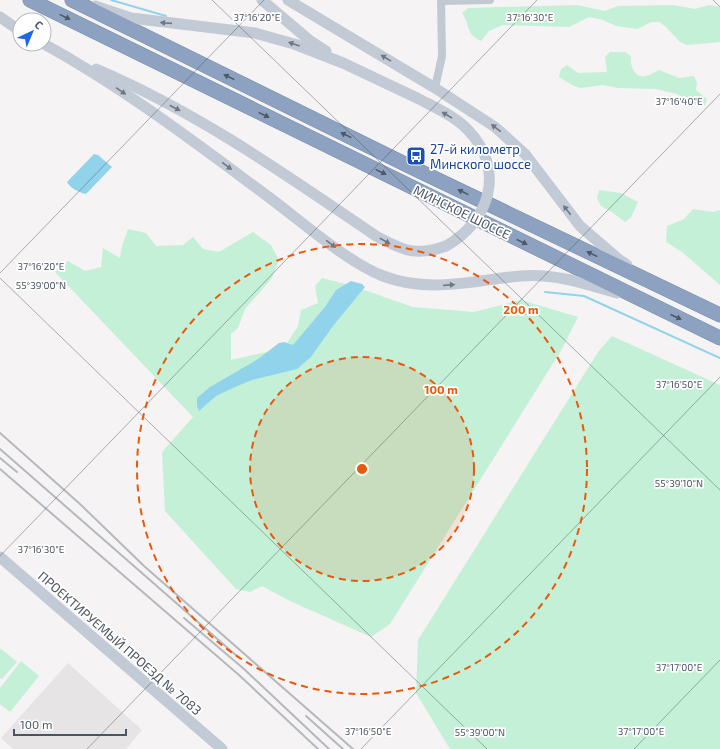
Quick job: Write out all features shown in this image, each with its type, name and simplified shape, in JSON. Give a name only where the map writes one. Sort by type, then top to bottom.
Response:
[{"type":"highway","name":"МИНСКОЕ ШОССЕ","points":[[30,0],[720,338]]},
{"type":"highway","name":"МИНСКОЕ ШОССЕ","points":[[72,0],[720,315]]},
{"type":"main road","points":[[64,55],[114,76],[243,145],[376,236],[394,246],[410,251],[422,252],[446,246],[469,230],[481,213],[488,193],[488,166],[484,152],[468,130],[457,121],[417,98],[343,63],[294,44],[256,33],[132,18],[79,0]]},
{"type":"main road","points":[[262,0],[309,40],[343,63]]},
{"type":"main road","points":[[288,0],[435,88],[495,127],[525,154],[580,226],[617,258],[666,290]]},
{"type":"main road","points":[[3,18],[12,25]]},
{"type":"main road","points":[[52,48],[163,120],[341,251],[382,276],[411,284],[435,286],[536,275],[582,282],[641,300]]},
{"type":"main road","name":"ПРОЕКТИРУЕМЫЙ ПРОЕЗД № 7083","points":[[0,557],[222,749]]},
{"type":"street","points":[[435,88],[442,56],[441,1],[490,0]]},
{"type":"shaded area","points":[[68,663],[142,730],[126,749],[13,749],[1,738]]},
{"type":"green space","points":[[577,5],[605,11],[618,6],[673,5],[695,9],[709,5],[720,7],[720,42],[687,45],[680,42],[665,26],[659,22],[651,22],[638,29],[616,26],[603,20],[589,17],[569,27],[503,25],[489,31],[481,41],[472,35],[462,13],[468,8]]},
{"type":"green space","points":[[610,52],[625,52],[631,56],[632,67],[638,75],[646,76],[659,70],[679,78],[694,76],[697,83],[696,90],[707,99],[705,105],[698,106],[677,94],[656,89],[618,88],[603,85],[581,88],[574,86],[559,77],[561,69],[567,65],[578,73],[607,72],[605,57]]},
{"type":"green space","points":[[599,190],[621,193],[638,202],[631,217],[625,222],[601,206],[597,198]]},
{"type":"green space","points":[[693,209],[713,212],[720,210],[720,285],[682,252],[666,242],[667,226],[684,219]]},
{"type":"green space","points":[[128,229],[146,233],[156,246],[183,245],[193,237],[203,249],[219,252],[253,232],[271,245],[279,260],[272,278],[245,309],[238,328],[231,334],[231,360],[284,348],[298,326],[301,310],[318,303],[315,286],[322,278],[350,285],[413,307],[474,312],[521,300],[578,317],[562,349],[390,624],[371,637],[290,601],[262,586],[250,592],[236,589],[165,511],[162,452],[193,417],[55,272],[68,261],[85,271],[101,267],[103,248],[120,258],[122,246]]},
{"type":"green space","points":[[612,336],[720,385],[720,749],[450,749],[416,693],[418,640],[598,352]]},
{"type":"green space","points":[[0,648],[17,662],[2,679],[0,678]]},
{"type":"green space","points":[[21,661],[39,676],[10,712],[0,704],[0,688]]},
{"type":"water","points":[[94,154],[98,155],[112,167],[86,194],[73,188],[67,182]]},
{"type":"water","points":[[351,281],[362,284],[365,287],[333,326],[311,357],[297,369],[252,380],[235,387],[216,396],[199,411],[197,406],[197,398],[210,387],[258,359],[279,343],[284,342],[293,345],[325,307],[336,290]]},
{"type":"waterway","points":[[111,0],[166,16]]},
{"type":"waterway","points":[[545,292],[584,296],[720,358]]},
{"type":"railway","points":[[0,433],[80,504],[144,566],[353,749]]},
{"type":"railway","points":[[0,449],[238,657]]},
{"type":"railway","points":[[0,458],[17,472]]},
{"type":"railway","points":[[0,469],[239,675],[318,749]]},
{"type":"railway","points":[[184,618],[244,669],[329,749]]},
{"type":"railway","points":[[306,716],[343,749]]},
{"type":"place","name":"27-й километр Минского шоссе","points":[[416,156]]}]
